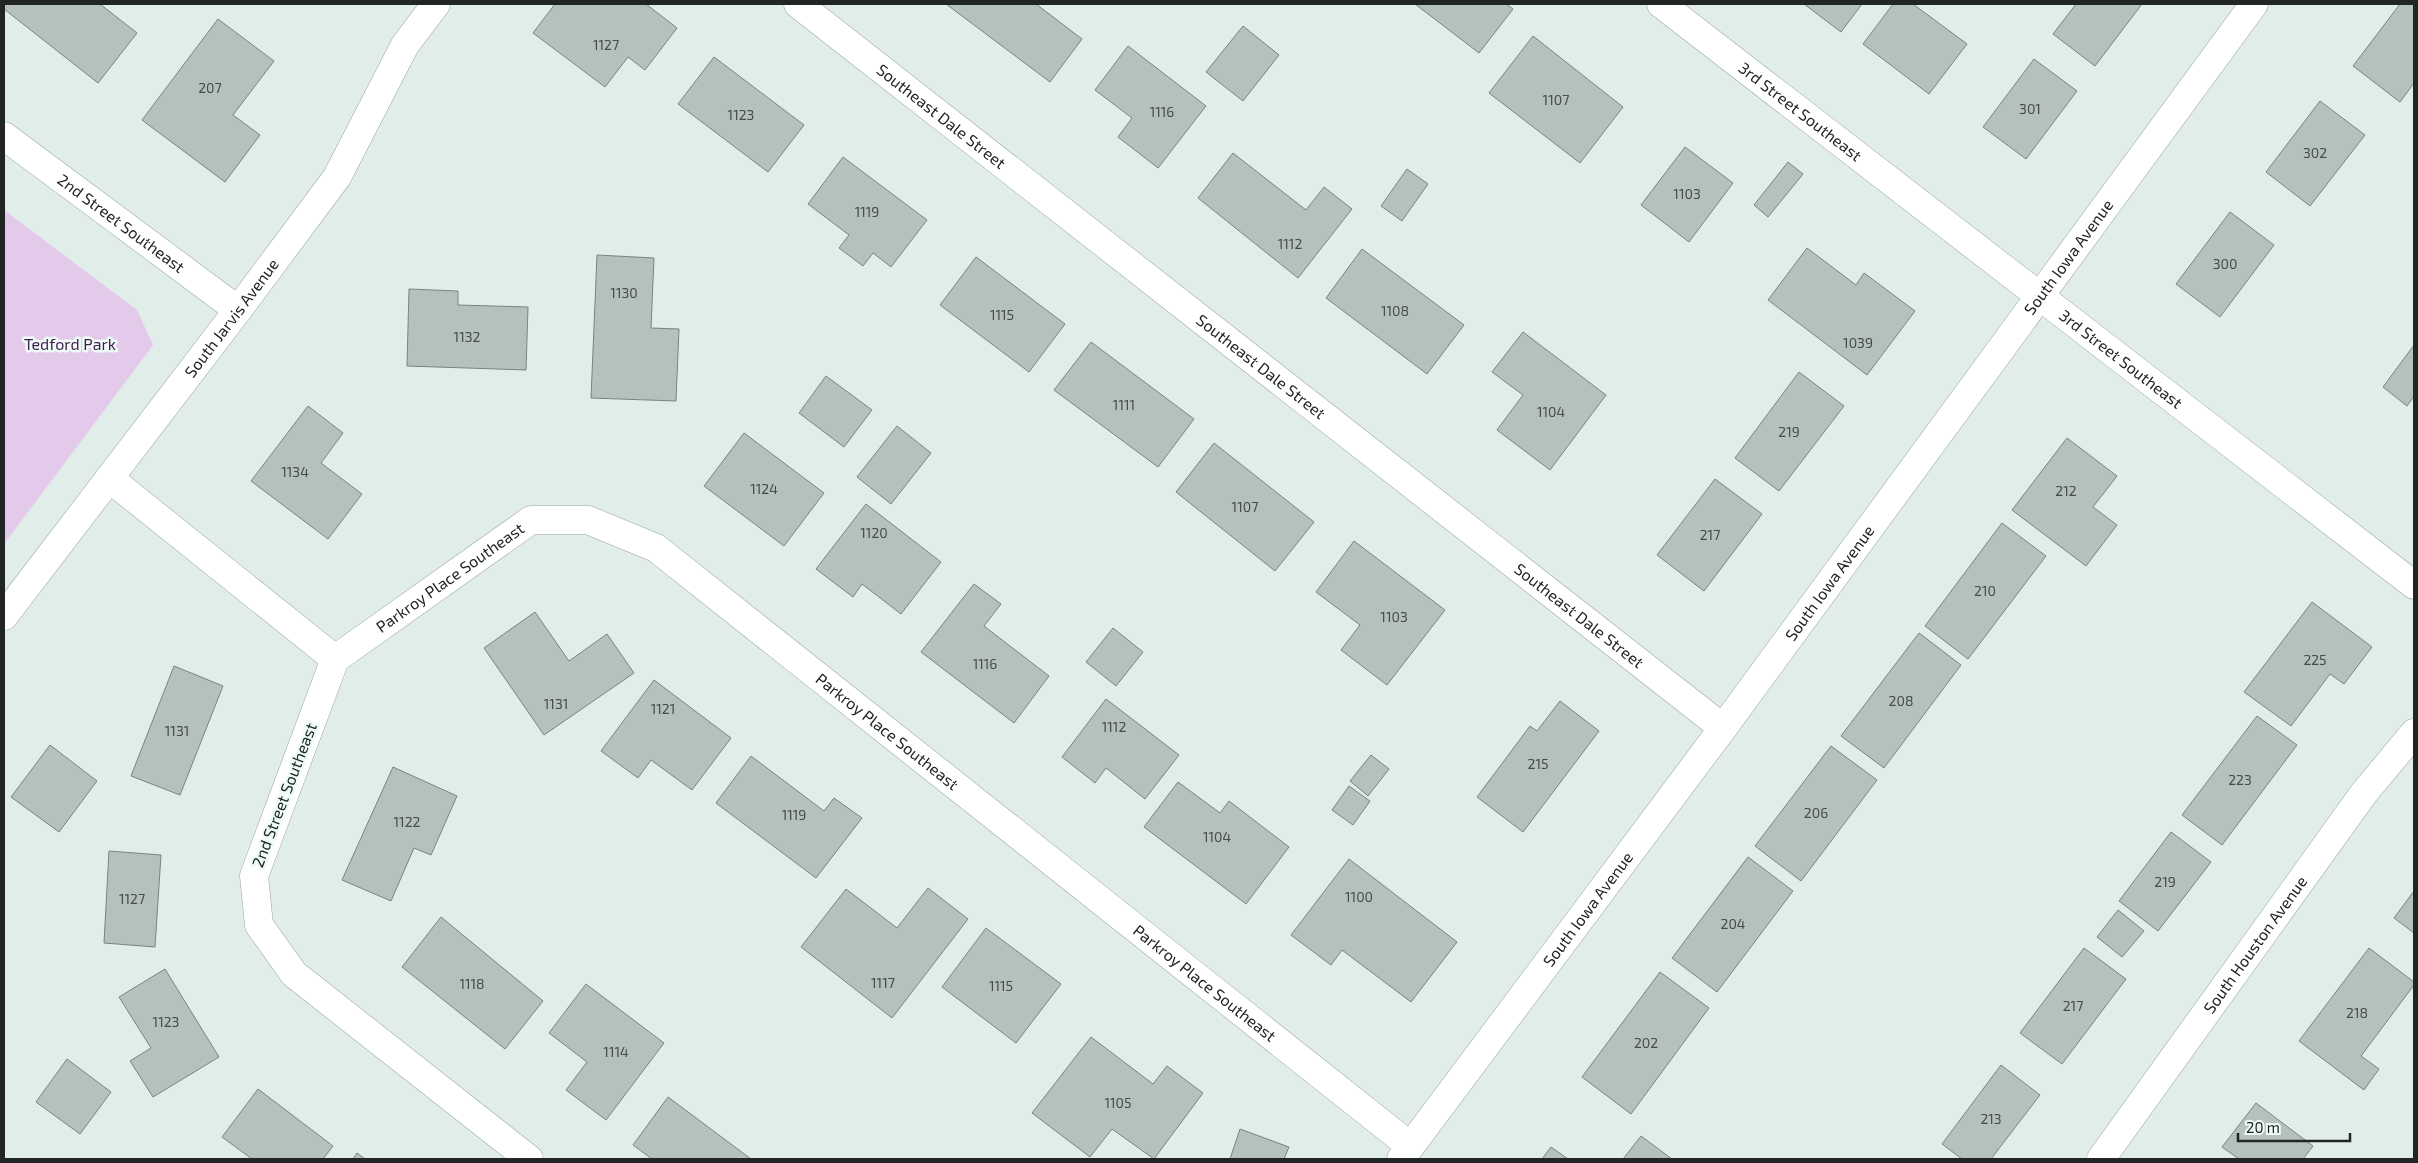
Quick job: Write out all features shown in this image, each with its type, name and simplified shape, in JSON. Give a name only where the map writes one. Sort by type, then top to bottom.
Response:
[{"type":"street","name":"South Jarvis Avenue","points":[[4,616],[238,310],[337,176],[405,45],[436,4]]},
{"type":"street","name":"Southeast Dale Street","points":[[798,4],[1722,728]]},
{"type":"street","name":"3rd Street Southeast","points":[[1661,4],[2414,586]]},
{"type":"street","name":"South Iowa Avenue","points":[[1405,1152],[1722,728],[2254,4]]},
{"type":"street","name":"2nd Street Southeast","points":[[4,136],[238,310]]},
{"type":"street","points":[[109,478],[335,659]]},
{"type":"street","name":"Parkroy Place Southeast","points":[[335,659],[531,520],[588,520],[656,548],[1405,1152]]},
{"type":"street","name":"2nd Street Southeast","points":[[335,659],[254,876],[259,925],[294,974],[529,1159]]},
{"type":"street","name":"South Houston Avenue","points":[[2101,1159],[2364,792],[2414,733]]},
{"type":"green space","name":"Tedford Park","points":[[4,210],[137,310],[153,345],[4,544]]},
{"type":"building","points":[[4,4],[100,4],[137,33],[98,83],[4,9]]},
{"type":"building","points":[[555,4],[646,4],[677,28],[645,70],[628,57],[605,87],[533,33]]},
{"type":"building","points":[[946,4],[1036,4],[1082,39],[1050,82]]},
{"type":"building","points":[[1415,4],[1506,4],[1513,9],[1479,53]]},
{"type":"building","points":[[1804,4],[1862,4],[1841,32]]},
{"type":"building","points":[[1893,4],[1913,4],[1967,44],[1929,94],[1863,44]]},
{"type":"building","points":[[2076,4],[2142,4],[2095,66],[2053,34]]},
{"type":"building","points":[[2400,4],[2414,4],[2414,83],[2400,102],[2353,66]]},
{"type":"building","points":[[218,19],[274,61],[233,115],[260,135],[225,182],[142,120]]},
{"type":"building","points":[[1243,26],[1279,55],[1243,101],[1206,72]]},
{"type":"building","points":[[1533,36],[1623,107],[1580,163],[1489,93]]},
{"type":"building","points":[[1128,46],[1206,106],[1158,168],[1118,137],[1132,118],[1095,90]]},
{"type":"building","points":[[714,57],[804,125],[768,172],[678,104]]},
{"type":"building","points":[[2034,59],[2077,91],[2026,159],[1983,127]]},
{"type":"building","points":[[2320,101],[2365,135],[2310,206],[2266,172]]},
{"type":"building","points":[[1685,147],[1733,183],[1689,242],[1641,205]]},
{"type":"building","points":[[1233,153],[1306,210],[1324,187],[1352,209],[1298,278],[1198,198]]},
{"type":"building","points":[[843,157],[927,220],[891,267],[873,253],[863,266],[839,248],[849,235],[808,204]]},
{"type":"building","points":[[1788,162],[1803,174],[1768,217],[1754,205]]},
{"type":"building","points":[[1407,169],[1428,184],[1402,221],[1381,206]]},
{"type":"building","points":[[2230,212],[2274,245],[2220,317],[2176,284]]},
{"type":"building","points":[[1807,248],[1856,285],[1864,273],[1915,311],[1867,375],[1768,300]]},
{"type":"building","points":[[1362,249],[1464,325],[1427,374],[1326,298]]},
{"type":"building","points":[[597,255],[654,258],[651,328],[679,329],[676,401],[591,398]]},
{"type":"building","points":[[976,257],[1065,324],[1029,372],[940,305]]},
{"type":"building","points":[[409,289],[458,291],[458,305],[528,307],[526,370],[407,366]]},
{"type":"building","points":[[1523,332],[1606,395],[1550,470],[1497,430],[1523,395],[1492,372]]},
{"type":"building","points":[[1091,342],[1194,419],[1158,467],[1054,390]]},
{"type":"building","points":[[2414,345],[2414,396],[2407,406],[2383,387]]},
{"type":"building","points":[[1799,372],[1844,406],[1779,491],[1735,458]]},
{"type":"building","points":[[826,376],[872,410],[844,447],[799,413]]},
{"type":"building","points":[[308,406],[343,433],[321,463],[362,494],[328,539],[251,481]]},
{"type":"building","points":[[897,426],[931,453],[891,504],[857,477]]},
{"type":"building","points":[[744,433],[824,493],[784,546],[704,486]]},
{"type":"building","points":[[2067,438],[2117,476],[2093,507],[2117,525],[2086,566],[2012,510]]},
{"type":"building","points":[[1214,443],[1314,522],[1275,571],[1176,492]]},
{"type":"building","points":[[1715,479],[1762,514],[1704,591],[1657,555]]},
{"type":"building","points":[[866,504],[941,562],[901,614],[862,584],[853,597],[816,569]]},
{"type":"building","points":[[2002,523],[2046,556],[1968,659],[1925,626]]},
{"type":"building","points":[[1354,541],[1445,610],[1387,685],[1341,650],[1360,625],[1316,592]]},
{"type":"building","points":[[974,584],[1001,604],[984,626],[1049,676],[1014,723],[921,652]]},
{"type":"building","points":[[2312,602],[2372,647],[2344,684],[2330,674],[2291,726],[2244,692]]},
{"type":"building","points":[[535,612],[569,661],[607,634],[634,673],[544,735],[484,648]]},
{"type":"building","points":[[1113,628],[1143,652],[1116,686],[1086,662]]},
{"type":"building","points":[[1919,633],[1961,665],[1884,768],[1841,736]]},
{"type":"building","points":[[174,666],[223,686],[180,795],[131,776]]},
{"type":"building","points":[[654,680],[731,738],[692,790],[651,760],[638,778],[601,751]]},
{"type":"building","points":[[1106,699],[1179,755],[1145,799],[1106,768],[1095,783],[1062,757]]},
{"type":"building","points":[[1560,701],[1599,731],[1523,832],[1477,797],[1530,726],[1537,731]]},
{"type":"building","points":[[2257,716],[2297,745],[2222,845],[2182,815]]},
{"type":"building","points":[[50,745],[97,781],[59,832],[11,797]]},
{"type":"building","points":[[1831,746],[1877,780],[1801,881],[1755,846]]},
{"type":"building","points":[[1371,755],[1389,769],[1368,796],[1350,781]]},
{"type":"building","points":[[751,756],[824,811],[834,798],[862,818],[816,878],[716,803]]},
{"type":"building","points":[[393,767],[457,796],[431,855],[414,848],[391,901],[342,880]]},
{"type":"building","points":[[1178,782],[1220,813],[1229,801],[1289,847],[1246,904],[1144,827]]},
{"type":"building","points":[[1349,786],[1370,801],[1353,825],[1332,810]]},
{"type":"building","points":[[2171,832],[2211,862],[2158,931],[2119,901]]},
{"type":"building","points":[[109,851],[161,855],[155,947],[104,943]]},
{"type":"building","points":[[1748,857],[1793,891],[1717,992],[1672,958]]},
{"type":"building","points":[[1349,859],[1457,942],[1411,1002],[1342,950],[1331,965],[1291,935]]},
{"type":"building","points":[[928,888],[968,919],[892,1018],[801,947],[846,889],[897,928]]},
{"type":"building","points":[[2414,891],[2414,933],[2394,918]]},
{"type":"building","points":[[2118,910],[2144,931],[2122,957],[2097,937]]},
{"type":"building","points":[[441,917],[543,1001],[505,1049],[402,967]]},
{"type":"building","points":[[986,928],[1061,984],[1016,1043],[942,987]]},
{"type":"building","points":[[2084,948],[2126,979],[2062,1064],[2020,1033]]},
{"type":"building","points":[[2369,948],[2414,982],[2414,985],[2361,1056],[2379,1069],[2364,1090],[2299,1041]]},
{"type":"building","points":[[165,969],[219,1057],[153,1097],[130,1061],[151,1048],[119,997]]},
{"type":"building","points":[[1660,972],[1709,1008],[1631,1114],[1582,1077]]},
{"type":"building","points":[[586,984],[664,1043],[606,1120],[566,1090],[587,1062],[549,1033]]},
{"type":"building","points":[[1091,1037],[1153,1084],[1167,1066],[1203,1093],[1154,1159],[1112,1129],[1090,1157],[1032,1113]]},
{"type":"building","points":[[67,1059],[111,1092],[80,1134],[36,1102]]},
{"type":"building","points":[[2001,1065],[2040,1095],[1991,1159],[1962,1159],[1942,1144]]},
{"type":"building","points":[[258,1089],[333,1146],[323,1159],[252,1159],[222,1137]]},
{"type":"building","points":[[668,1097],[751,1159],[652,1159],[633,1145]]},
{"type":"building","points":[[2256,1103],[2313,1146],[2303,1159],[2239,1159],[2222,1147]]},
{"type":"building","points":[[1240,1129],[1289,1147],[1284,1159],[1230,1159]]},
{"type":"building","points":[[1641,1136],[1672,1159],[1623,1159]]},
{"type":"building","points":[[1551,1147],[1568,1159],[1542,1159]]},
{"type":"building","points":[[357,1153],[365,1159],[353,1159]]}]
